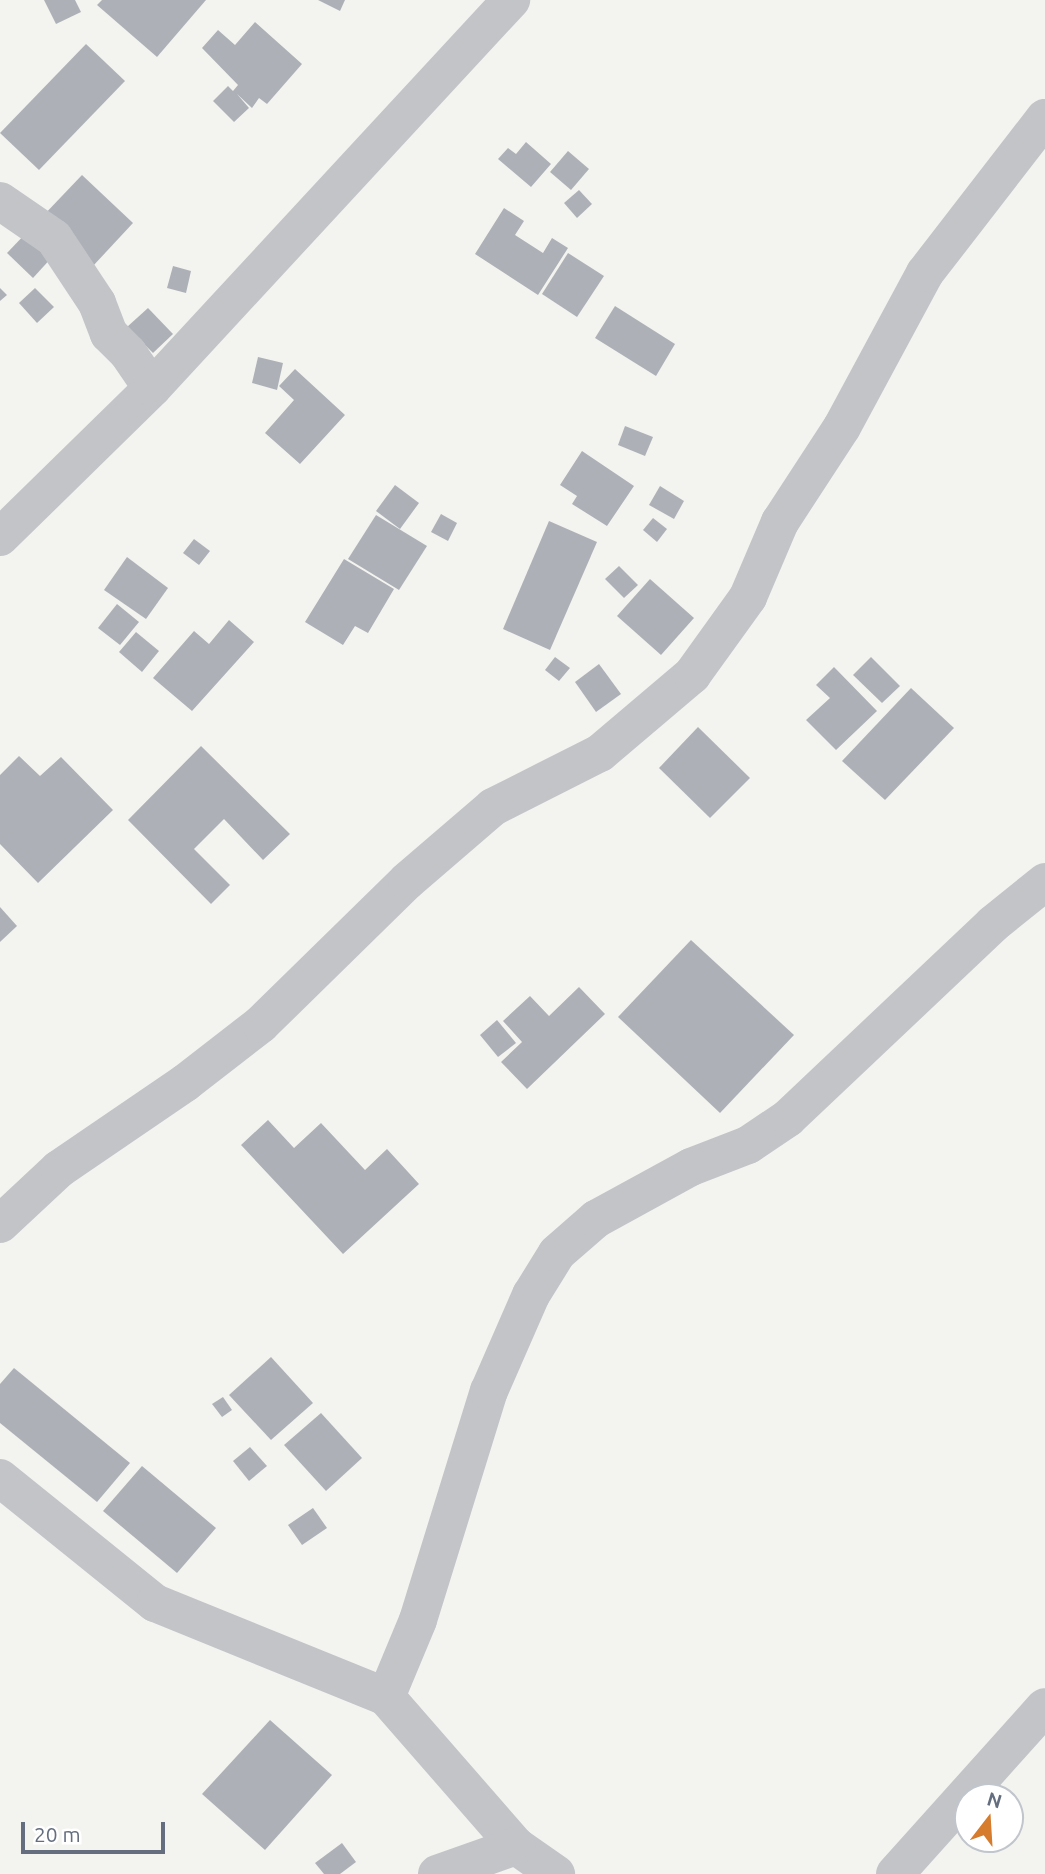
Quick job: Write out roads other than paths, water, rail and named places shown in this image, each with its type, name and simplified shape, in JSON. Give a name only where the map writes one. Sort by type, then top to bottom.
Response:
[{"type":"street","points":[[0,537],[152,388],[510,0]]},
{"type":"street","points":[[0,1224],[58,1168],[194,1077],[269,1017],[373,913],[493,807],[600,753],[692,675],[748,597],[780,522],[842,427],[925,273],[1045,118]]},
{"type":"street","points":[[0,201],[54,239],[97,303],[109,334],[128,353],[152,388]]},
{"type":"street","points":[[386,1697],[418,1620],[489,1391],[531,1296],[557,1253],[596,1219],[691,1167],[748,1145],[788,1118],[992,924],[1045,882]]},
{"type":"street","points":[[0,1478],[155,1603],[386,1697],[516,1846],[556,1874]]},
{"type":"street","points":[[895,1874],[1045,1707]]},
{"type":"street","points":[[438,1874],[516,1846]]}]
